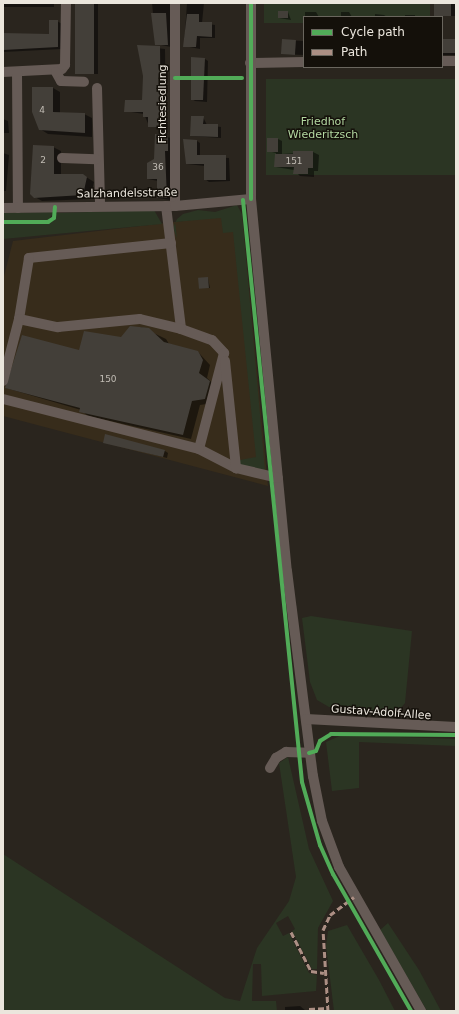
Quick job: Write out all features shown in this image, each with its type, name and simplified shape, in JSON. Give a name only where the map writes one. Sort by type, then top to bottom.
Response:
[{"type":"street","points":[[3,72],[56,72],[65,65],[66,3]]},
{"type":"street","name":"Fichtesiedlung","points":[[175,3],[171,243],[181,329]]},
{"type":"street","points":[[251,3],[251,198],[278,478],[310,753],[330,844],[354,897],[421,1011]]},
{"type":"street","points":[[443,61],[456,61]]},
{"type":"street","points":[[250,63],[303,62]]},
{"type":"street","points":[[17,72],[18,208]]},
{"type":"street","points":[[56,72],[61,81],[84,82]]},
{"type":"street","points":[[97,88],[96,159],[100,173],[100,206]]},
{"type":"street","points":[[62,158],[96,159]]},
{"type":"street","name":"Salzhandelsstraße","points":[[3,208],[171,206],[251,198]]},
{"type":"street","points":[[3,381],[19,319],[29,258],[171,243]]},
{"type":"street","points":[[19,319],[58,327],[140,319],[181,329],[212,340],[224,353],[236,468]]},
{"type":"street","points":[[199,449],[224,353]]},
{"type":"street","points":[[3,399],[199,449],[236,468],[278,478]]},
{"type":"street","name":"Gustav-Adolf-Allee","points":[[306,720],[456,727]]},
{"type":"street","points":[[270,768],[276,758],[286,752],[310,753]]},
{"type":"shaded area","points":[[242,214],[268,486],[3,416],[3,280],[13,241]]},
{"type":"green space","points":[[264,3],[430,3],[430,16],[303,16],[303,23],[264,23]]},
{"type":"green space","name":"Friedhof Wiederitzsch","points":[[266,79],[456,79],[456,175],[266,175]]},
{"type":"green space","points":[[237,205],[242,214],[265,470],[240,465],[240,460],[256,457],[233,232],[223,233],[221,218],[176,222],[177,219],[183,214],[198,210],[215,212]]},
{"type":"green space","points":[[154,210],[162,224],[3,239],[3,224],[48,223],[57,213]]},
{"type":"green space","points":[[54,212],[48,221],[3,221],[3,213]]},
{"type":"green space","points":[[175,223],[177,238],[173,228]]},
{"type":"green space","points":[[311,616],[412,631],[405,703],[394,716],[329,707],[317,700],[310,682],[302,618]]},
{"type":"green space","points":[[342,735],[456,739],[456,746],[359,742],[359,788],[332,791],[326,742]]},
{"type":"green space","points":[[288,757],[309,849],[333,901],[318,928],[317,969],[312,969],[292,931],[295,929],[288,916],[276,923],[283,936],[289,933],[309,973],[317,975],[316,991],[262,996],[261,964],[253,964],[252,1001],[276,1001],[277,1011],[3,1011],[3,854],[225,998],[240,1001],[257,948],[289,901],[296,877],[279,763]]},
{"type":"green space","points":[[388,923],[419,970],[441,1011],[427,1011],[380,930]]},
{"type":"green space","points":[[347,925],[395,1011],[334,1011],[326,946],[328,931]]},
{"type":"building","points":[[75,3],[94,3],[94,74],[75,74]]},
{"type":"building","points":[[434,3],[451,3],[451,16],[434,16]]},
{"type":"building","points":[[278,11],[288,11],[288,18],[278,18]]},
{"type":"building","points":[[151,13],[166,13],[168,45],[155,45]]},
{"type":"building","points":[[187,14],[199,14],[199,22],[212,22],[212,37],[197,36],[196,47],[183,47]]},
{"type":"building","points":[[49,20],[58,20],[58,47],[3,50],[3,33],[49,34]]},
{"type":"building","points":[[282,39],[296,40],[295,55],[281,54]]},
{"type":"building","points":[[443,39],[456,39],[456,53],[443,53]]},
{"type":"building","points":[[137,45],[160,46],[161,127],[148,127],[148,117],[143,117],[143,112],[124,112],[125,100],[142,100],[143,76]]},
{"type":"building","points":[[191,57],[205,58],[203,100],[191,100]]},
{"type":"building","points":[[32,87],[53,87],[53,112],[85,113],[85,133],[39,130],[32,112]]},
{"type":"building","points":[[191,116],[204,116],[203,124],[218,124],[218,137],[190,136]]},
{"type":"building","points":[[155,134],[168,135],[168,151],[165,151],[167,198],[157,198],[157,179],[147,179],[147,163],[154,159]]},
{"type":"building","points":[[267,138],[278,138],[278,152],[267,152]]},
{"type":"building","points":[[183,139],[197,140],[197,155],[226,155],[226,180],[204,180],[204,164],[186,164]]},
{"type":"building","points":[[33,145],[54,146],[54,174],[83,174],[87,177],[83,195],[34,198],[30,194]]},
{"type":"building","points":[[293,151],[313,151],[313,168],[308,168],[308,174],[293,174],[294,167],[274,167],[275,154],[293,154]]},
{"type":"building","points":[[208,277],[209,288],[199,289],[198,278]]},
{"type":"building","points":[[130,326],[149,328],[164,342],[198,351],[203,360],[199,373],[210,381],[205,399],[192,401],[183,435],[79,412],[80,408],[5,388],[22,335],[79,350],[84,331],[121,337]]},
{"type":"building","points":[[105,434],[165,450],[163,457],[103,443]]},
{"type":"marked path","points":[[328,1011],[323,930],[330,915],[354,897]]},
{"type":"marked path","points":[[291,932],[311,971],[324,973]]},
{"type":"marked path","points":[[309,1009],[328,1008]]},
{"type":"cycle path","points":[[251,3],[251,199]]},
{"type":"cycle path","points":[[175,78],[242,78]]},
{"type":"cycle path","points":[[243,200],[302,782],[320,845],[333,874],[411,1011]]},
{"type":"cycle path","points":[[3,222],[48,222],[54,218],[55,207]]},
{"type":"cycle path","points":[[309,753],[316,751],[320,741],[331,734],[456,735]]}]
